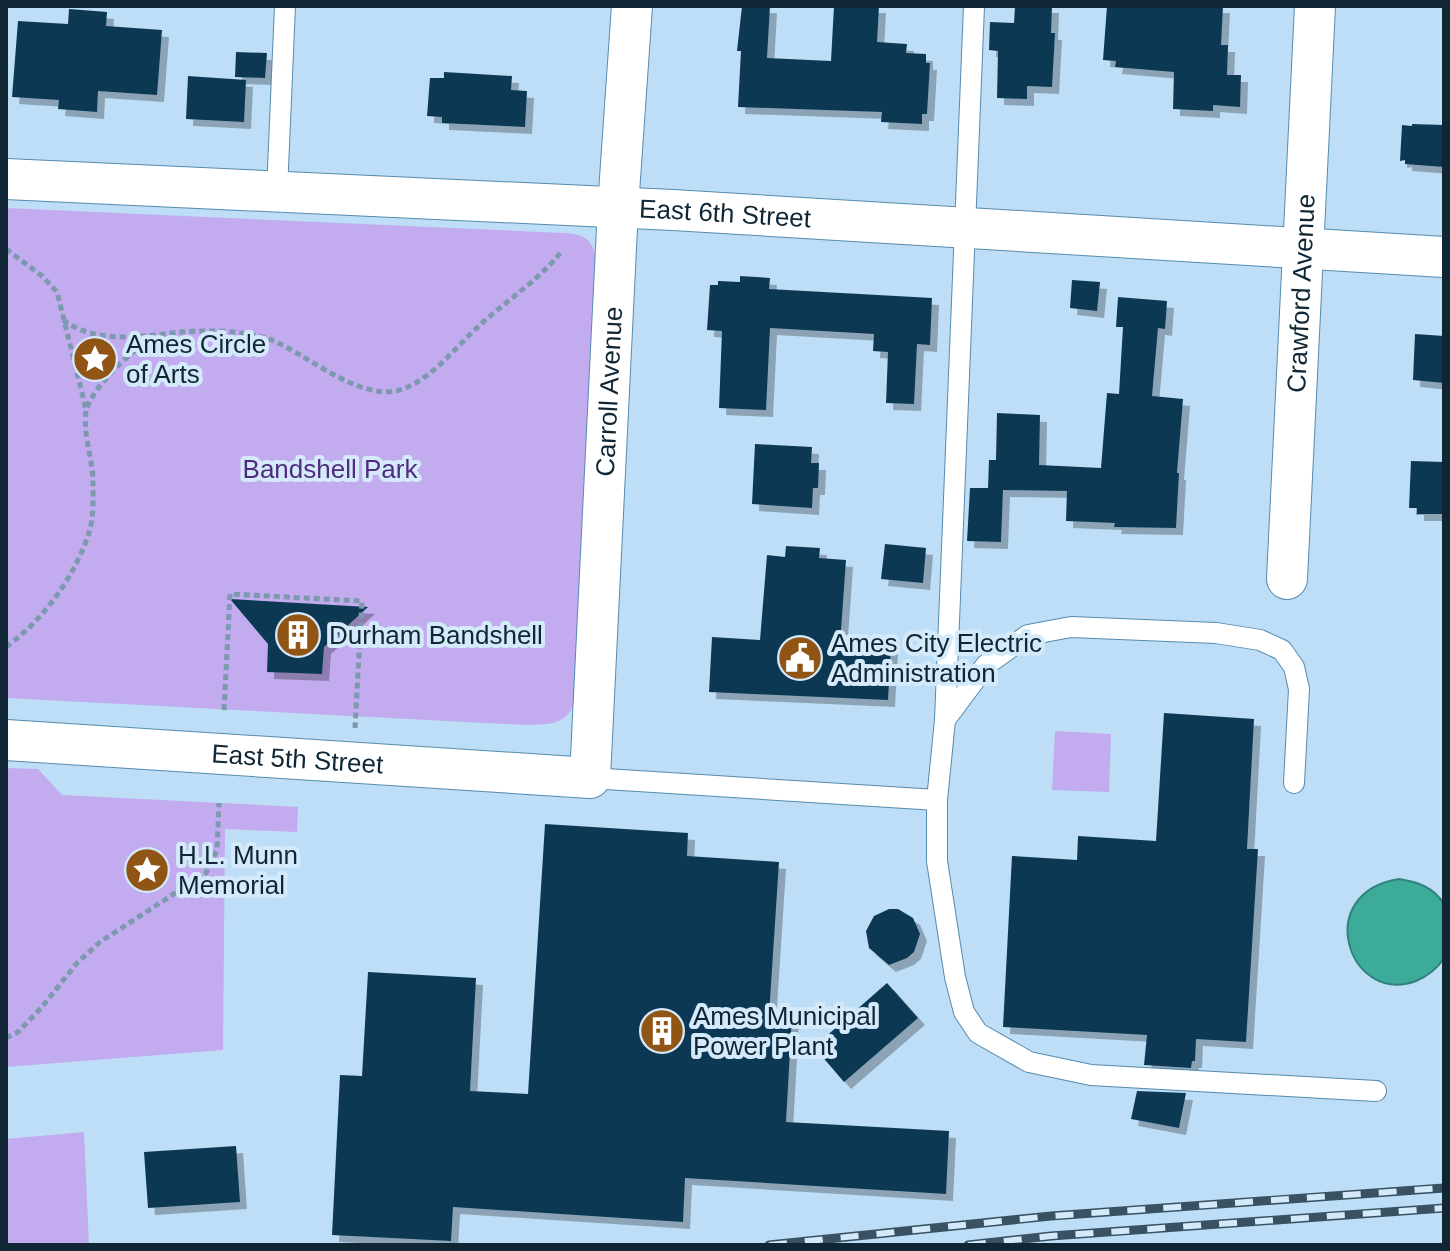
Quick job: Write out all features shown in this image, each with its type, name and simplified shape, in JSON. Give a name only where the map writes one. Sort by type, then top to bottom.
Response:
[{"type":"street","name":"Carroll Avenue","points":[[590,778],[618,207],[632,6]]},
{"type":"street","name":"Crawford Avenue","points":[[1287,579],[1315,6]]},
{"type":"street","name":"East 6th Street","points":[[6,179],[618,207],[1444,257]]},
{"type":"street","name":"East 5th Street","points":[[6,740],[590,778]]},
{"type":"lane","points":[[277,191],[285,6]]},
{"type":"lane","points":[[974,6],[945,720],[937,800],[937,861],[955,977],[964,1012],[978,1033],[1029,1062],[1091,1075],[1376,1091]]},
{"type":"lane","points":[[945,720],[986,665],[1028,635],[1071,627],[1246,636],[1282,650],[1294,667],[1299,689],[1294,783]]},
{"type":"lane","points":[[590,778],[937,800]]},
{"type":"path","points":[[6,249],[42,276],[57,292],[86,410],[93,480],[89,533],[71,573],[47,610],[6,647]]},
{"type":"path","points":[[63,320],[75,328],[121,338],[216,331],[267,339],[349,382],[387,392],[424,378],[481,324],[530,285],[561,252]]},
{"type":"path","points":[[86,410],[105,380],[146,342],[160,335]]},
{"type":"path","points":[[224,710],[230,594],[362,601],[356,717]]},
{"type":"path","points":[[6,1038],[18,1032],[77,963],[100,942],[206,873],[217,850],[219,803]]},
{"type":"green space","name":"Bandshell Park","points":[[6,208],[563,233],[579,235],[587,240],[595,254],[574,704],[566,716],[554,722],[526,725],[6,698]]},
{"type":"green space","points":[[1055,731],[1111,734],[1109,792],[1052,790]]},
{"type":"green space","points":[[6,768],[38,769],[62,795],[298,807],[297,832],[225,829],[223,1050],[6,1067]]},
{"type":"green space","points":[[84,1132],[89,1245],[6,1245],[6,1139]]},
{"type":"shaded area","points":[[1399,879],[1424,886],[1444,904],[1444,958],[1435,969],[1416,981],[1392,984],[1373,978],[1358,963],[1349,945],[1348,924],[1355,904],[1372,888]]},
{"type":"building","points":[[742,6],[770,6],[767,58],[831,61],[834,6],[879,6],[877,42],[907,44],[906,53],[926,54],[926,63],[930,63],[927,114],[922,114],[922,124],[881,122],[882,112],[738,107],[741,51],[737,51]]},
{"type":"building","points":[[1015,6],[1052,6],[1051,33],[1055,33],[1052,87],[1027,86],[1027,99],[997,98],[998,51],[989,50],[990,22],[1014,23]]},
{"type":"building","points":[[1107,6],[1223,6],[1221,45],[1228,45],[1227,75],[1241,75],[1240,107],[1213,105],[1213,111],[1173,109],[1174,72],[1115,67],[1116,61],[1103,60]]},
{"type":"building","points":[[69,9],[107,12],[106,26],[162,30],[157,95],[98,91],[97,112],[58,109],[59,100],[12,97],[18,21],[68,24]]},
{"type":"building","points":[[236,52],[267,53],[265,78],[235,77]]},
{"type":"building","points":[[444,72],[512,76],[511,90],[527,91],[525,127],[442,123],[442,117],[427,116],[430,78],[444,78]]},
{"type":"building","points":[[188,76],[246,80],[244,122],[186,119]]},
{"type":"building","points":[[1402,125],[1444,125],[1444,167],[1400,161]]},
{"type":"building","points":[[740,276],[770,278],[769,289],[932,298],[930,345],[917,344],[914,404],[886,403],[888,352],[873,351],[874,334],[770,328],[766,410],[719,408],[722,331],[707,330],[710,285],[718,285],[718,281],[740,282]]},
{"type":"building","points":[[1072,280],[1100,282],[1097,311],[1070,308]]},
{"type":"building","points":[[1118,297],[1167,301],[1165,329],[1158,328],[1152,396],[1183,399],[1176,528],[1114,527],[1115,523],[1066,521],[1067,491],[1003,490],[1001,542],[967,541],[970,488],[988,488],[989,460],[996,460],[997,413],[1040,415],[1039,465],[1101,468],[1107,393],[1119,394],[1123,327],[1116,327]]},
{"type":"building","points":[[1415,334],[1444,336],[1444,383],[1413,380]]},
{"type":"building","points":[[755,444],[812,447],[811,463],[819,463],[818,488],[813,488],[812,508],[752,504]]},
{"type":"building","points":[[1411,461],[1444,462],[1444,514],[1417,514],[1417,508],[1409,508]]},
{"type":"building","points":[[885,544],[926,548],[923,583],[881,579]]},
{"type":"building","points":[[786,546],[820,548],[819,558],[846,560],[840,644],[891,646],[888,700],[709,692],[712,637],[760,640],[767,555],[785,557]]},
{"type":"building","name":"Durham Bandshell","points":[[230,599],[368,607],[324,647],[322,674],[267,672],[268,644]]},
{"type":"building","points":[[1164,713],[1254,719],[1247,849],[1258,849],[1246,1042],[1196,1039],[1195,1061],[1192,1061],[1191,1068],[1144,1065],[1147,1035],[1003,1027],[1012,856],[1077,860],[1078,836],[1156,841]]},
{"type":"building","name":"Ames Municipal Power Plant","points":[[545,824],[688,833],[687,856],[779,862],[769,1015],[792,1016],[786,1122],[949,1131],[946,1194],[685,1178],[683,1222],[453,1207],[451,1241],[332,1235],[340,1075],[362,1076],[368,972],[476,978],[470,1091],[528,1094]]},
{"type":"building","points":[[889,909],[898,909],[913,918],[920,934],[914,952],[889,965],[869,948],[866,931],[874,916]]},
{"type":"building","points":[[887,983],[918,1018],[844,1082],[814,1047]]},
{"type":"building","points":[[1137,1091],[1186,1093],[1179,1128],[1131,1119]]},
{"type":"building","points":[[236,1146],[240,1202],[148,1208],[144,1152]]},
{"type":"railway","points":[[769,1245],[1051,1216],[1444,1188]]},
{"type":"railway","points":[[968,1245],[1051,1236],[1444,1208]]},
{"type":"place","name":"Ames Circle of Arts","points":[[95,359]]},
{"type":"place","name":"Durham Bandshell","points":[[298,635]]},
{"type":"place","name":"Ames City Electric Administration","points":[[800,658]]},
{"type":"place","name":"H.L. Munn Memorial","points":[[147,870]]},
{"type":"place","name":"Ames Municipal Power Plant","points":[[662,1031]]}]
